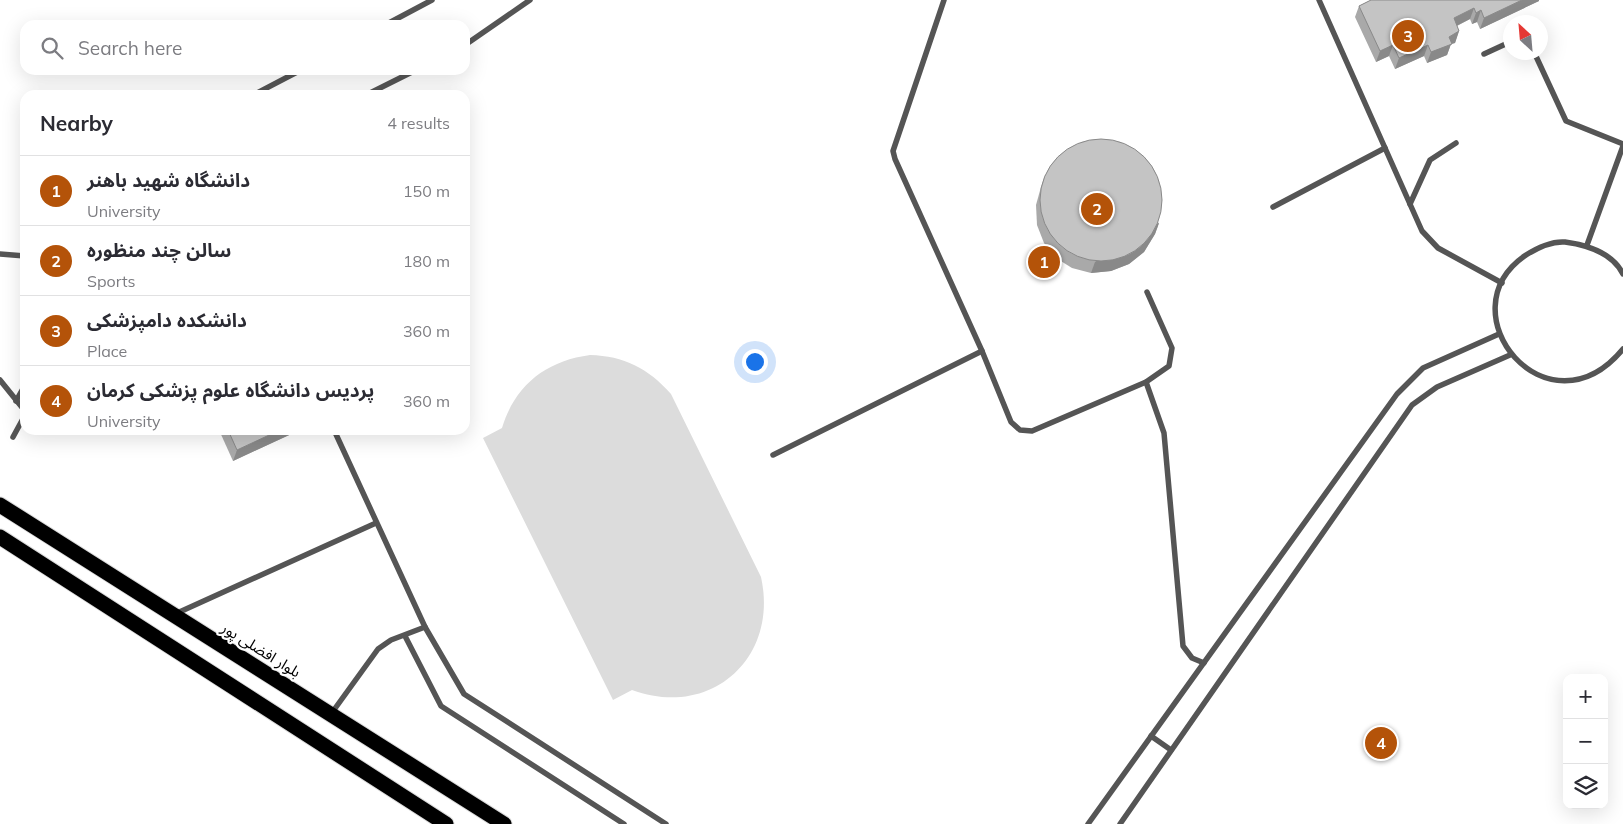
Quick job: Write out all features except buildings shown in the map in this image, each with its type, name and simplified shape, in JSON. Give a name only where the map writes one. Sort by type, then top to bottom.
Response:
[{"type":"highway","name":"بلوار افضلی پور","points":[[0,505],[504,824]]},
{"type":"highway","points":[[0,537],[446,824]]},
{"type":"lane","points":[[394,20],[432,0]]},
{"type":"lane","points":[[470,42],[530,0]]},
{"type":"lane","points":[[944,0],[893,151],[982,351],[1011,422],[1020,430],[1032,431],[1146,382],[1169,366],[1172,348],[1147,292]]},
{"type":"lane","points":[[1319,0],[1422,231],[1438,248],[1502,283]]},
{"type":"lane","points":[[1484,54],[1503,45]]},
{"type":"lane","points":[[1538,60],[1566,121],[1623,145],[1587,245]]},
{"type":"lane","points":[[263,90],[291,75]]},
{"type":"lane","points":[[376,90],[406,75]]},
{"type":"lane","points":[[1410,204],[1430,160],[1456,143]]},
{"type":"lane","points":[[1273,207],[1385,148]]},
{"type":"lane","points":[[1623,274],[1606,255],[1587,245],[1562,242],[1537,248],[1516,262],[1502,283],[1496,308],[1499,334],[1510,355],[1527,370],[1548,379],[1570,380],[1592,375],[1611,363],[1623,349]]},
{"type":"lane","points":[[0,254],[20,256]]},
{"type":"lane","points":[[1088,824],[1397,394],[1423,368],[1499,334]]},
{"type":"lane","points":[[772,455],[982,351]]},
{"type":"lane","points":[[1120,824],[1412,405],[1436,387],[1510,355]]},
{"type":"lane","points":[[0,380],[20,406]]},
{"type":"lane","points":[[1146,382],[1164,433],[1183,646],[1192,658],[1204,663]]},
{"type":"lane","points":[[16,400],[20,394]]},
{"type":"lane","points":[[13,437],[20,423]]},
{"type":"lane","points":[[336,435],[425,627],[464,694],[666,824]]},
{"type":"lane","points":[[173,614],[376,523]]},
{"type":"lane","points":[[331,714],[378,649],[391,640],[425,627]]},
{"type":"lane","points":[[405,636],[441,706],[624,824]]},
{"type":"lane","points":[[1151,736],[1171,750]]},
{"type":"shaded area","points":[[590,355],[614,358],[635,365],[653,377],[671,394],[761,577],[764,606],[760,633],[749,656],[733,675],[712,688],[688,696],[661,697],[632,690],[613,700],[483,438],[502,428],[515,399],[534,378],[546,369],[560,363]]},
{"type":"place","name":"دانشکده دامپزشکی","points":[[1408,36]]},
{"type":"place","name":"سالن چند منظوره","points":[[1097,209]]},
{"type":"place","name":"دانشگاه شهید باهنر","points":[[1044,262]]},
{"type":"place","name":"پردیس دانشگاه علوم پزشکی کرمان","points":[[1381,743]]}]
